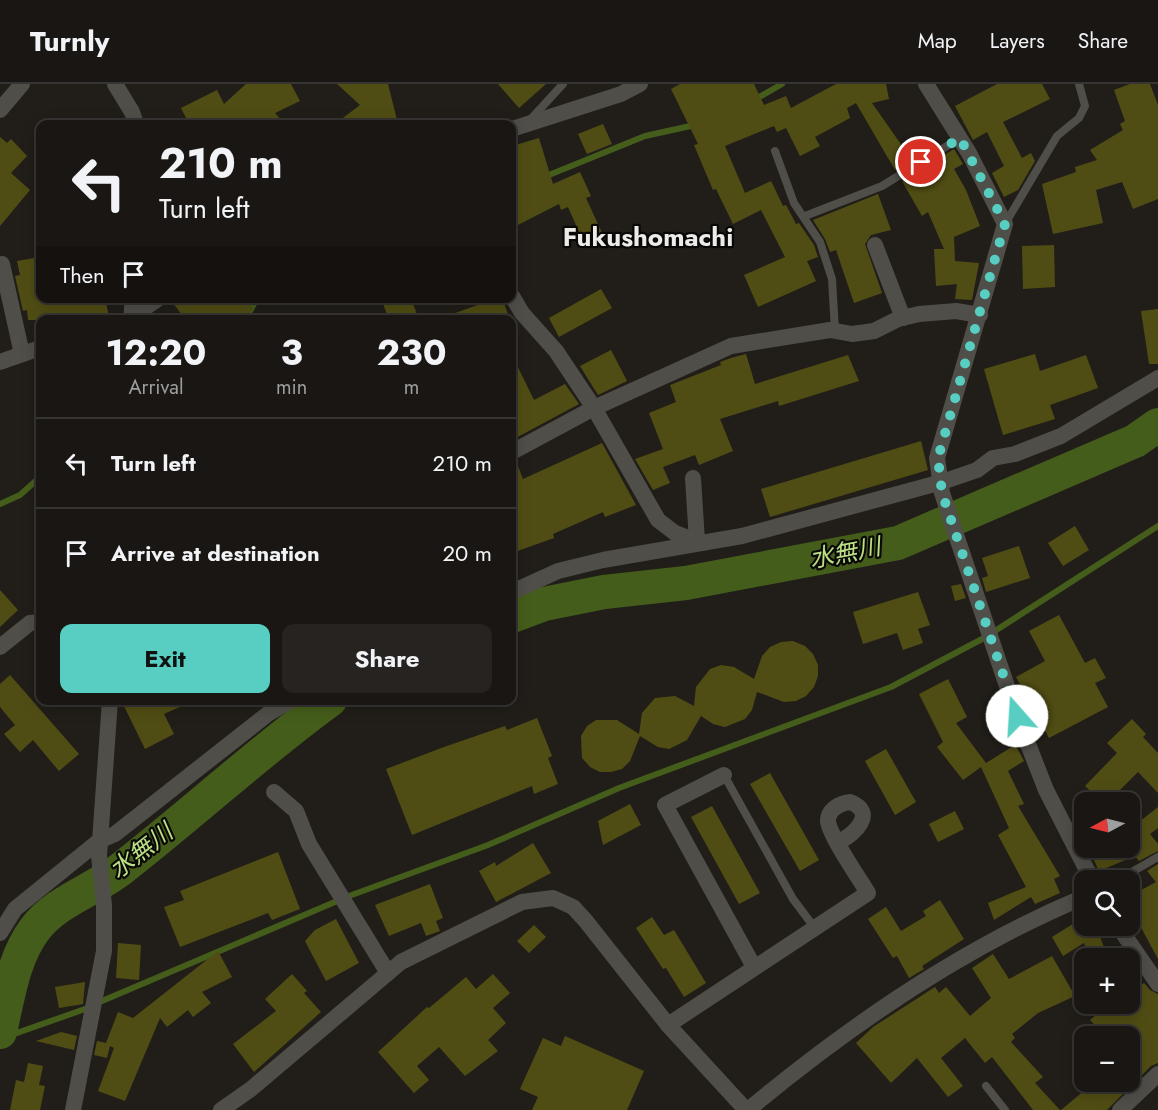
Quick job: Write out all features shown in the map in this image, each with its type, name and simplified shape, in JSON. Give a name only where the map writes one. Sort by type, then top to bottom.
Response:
[{"type":"street","points":[[0,110],[22,84]]},
{"type":"street","points":[[115,84],[132,112],[134,120]]},
{"type":"street","points":[[518,127],[621,94],[640,84]]},
{"type":"street","points":[[926,84],[960,138],[1005,224],[980,315],[953,397],[938,458],[942,488],[985,622],[1046,790],[1087,870]]},
{"type":"street","points":[[875,245],[903,318]]},
{"type":"street","points":[[2,264],[22,354]]},
{"type":"street","points":[[136,315],[152,303]]},
{"type":"street","points":[[516,303],[522,313],[556,351],[594,408],[658,520],[675,533],[700,542]]},
{"type":"street","points":[[516,450],[594,408],[731,346],[761,339],[835,331],[852,334],[874,331],[903,318],[956,310],[980,315]]},
{"type":"street","points":[[0,362],[36,349]]},
{"type":"street","points":[[516,589],[558,571],[700,542],[742,536],[942,488],[977,470],[993,458],[1015,454],[1061,436],[1158,378]]},
{"type":"street","points":[[693,478],[700,542]]},
{"type":"street","points":[[1,643],[30,623],[36,622]]},
{"type":"street","points":[[73,1110],[104,951],[104,905],[99,848],[110,705]]},
{"type":"street","points":[[0,933],[15,909],[99,848],[269,713],[283,705]]},
{"type":"street","points":[[724,775],[665,805],[754,967]]},
{"type":"street","points":[[274,792],[297,811],[309,844],[388,973]]},
{"type":"street","points":[[668,1025],[868,893],[838,842]]},
{"type":"street","points":[[221,1110],[251,1089],[401,962],[522,902],[553,898],[573,907],[668,1025],[747,1110],[812,1057],[884,1007],[1006,933],[1074,902]]},
{"type":"street","points":[[1125,936],[1158,984]]},
{"type":"street","points":[[1120,1110],[1158,1074]]},
{"type":"lane","points":[[518,127],[563,84]]},
{"type":"lane","points":[[1005,224],[1057,136],[1079,118],[1085,106],[1079,84]]},
{"type":"lane","points":[[805,216],[882,186],[960,138]]},
{"type":"lane","points":[[775,151],[794,203],[805,216],[820,242],[832,279],[835,331]]},
{"type":"lane","points":[[724,775],[793,899],[814,927]]},
{"type":"lane","points":[[1135,870],[1158,857]]},
{"type":"lane","points":[[986,1086],[1005,1110]]},
{"type":"building","points":[[246,84],[291,84],[300,101],[275,113],[281,120],[187,120],[181,108],[217,90],[224,104]]},
{"type":"building","points":[[337,84],[388,84],[397,120],[340,120],[360,105]]},
{"type":"building","points":[[498,84],[546,84],[519,108]]},
{"type":"building","points":[[680,84],[754,84],[764,105],[786,96],[791,108],[836,84],[886,84],[889,99],[872,103],[912,160],[895,170],[856,103],[847,108],[850,118],[815,137],[820,146],[800,156],[786,128],[777,132],[774,126],[725,146],[745,193],[771,181],[783,206],[786,205],[796,224],[799,223],[814,245],[818,257],[807,261],[816,281],[758,307],[744,275],[785,257],[761,210],[733,224],[716,189],[713,190],[694,145],[698,144],[671,89]]},
{"type":"building","points":[[997,84],[1042,84],[1050,99],[1003,122],[1022,158],[1031,153],[1035,161],[1018,190],[1004,197],[992,173],[1004,166],[987,132],[973,140],[955,106]]},
{"type":"building","points":[[1130,84],[1150,84],[1158,105],[1158,199],[1133,209],[1122,182],[1096,190],[1103,223],[1053,234],[1042,184],[1076,172],[1075,167],[1097,160],[1090,150],[1123,130],[1120,124],[1125,121],[1114,90]]},
{"type":"building","points":[[603,124],[612,144],[587,154],[578,134]]},
{"type":"building","points":[[0,137],[7,143],[11,139],[27,156],[11,173],[30,190],[0,226]]},
{"type":"building","points":[[539,138],[553,184],[580,172],[591,196],[586,198],[603,235],[584,243],[568,207],[561,210],[559,204],[516,226],[516,145]]},
{"type":"building","points":[[954,149],[963,164],[954,169],[966,190],[980,226],[954,237],[955,261],[979,263],[972,300],[955,299],[957,284],[936,286],[934,249],[944,249],[928,212],[922,216],[902,181]]},
{"type":"building","points":[[878,194],[891,230],[871,235],[865,244],[882,293],[854,303],[836,250],[830,252],[813,220]]},
{"type":"building","points":[[1054,245],[1055,287],[1023,289],[1022,246]]},
{"type":"building","points":[[36,258],[36,303],[106,303],[109,315],[36,315],[36,320],[28,320],[27,310],[23,311],[15,276],[20,275],[17,261]]},
{"type":"building","points":[[601,289],[612,308],[559,337],[549,318]]},
{"type":"building","points":[[173,303],[249,303],[253,309],[246,315],[182,315]]},
{"type":"building","points":[[383,303],[413,303],[417,315],[387,315]]},
{"type":"building","points":[[483,303],[504,303],[508,315],[450,315]]},
{"type":"building","points":[[1158,309],[1158,364],[1149,364],[1141,311]]},
{"type":"building","points":[[611,350],[627,381],[598,395],[580,366]]},
{"type":"building","points":[[746,354],[755,384],[848,355],[859,381],[779,406],[778,401],[720,419],[733,451],[699,465],[695,455],[663,467],[670,483],[653,490],[635,459],[663,449],[649,413],[676,402],[670,385],[721,365],[720,362]]},
{"type":"building","points":[[1035,354],[1040,371],[1086,355],[1098,388],[1050,405],[1055,419],[1003,435],[984,369]]},
{"type":"building","points":[[516,363],[534,400],[565,384],[579,404],[516,438]]},
{"type":"building","points":[[921,441],[928,470],[770,517],[761,489]]},
{"type":"building","points":[[602,443],[636,505],[605,517],[603,512],[553,534],[554,538],[516,552],[516,461],[523,479]]},
{"type":"building","points":[[1075,526],[1089,550],[1063,566],[1048,543]]},
{"type":"building","points":[[1019,546],[1030,578],[986,592],[982,578],[988,576],[982,558]]},
{"type":"building","points":[[961,584],[966,598],[955,601],[951,586]]},
{"type":"building","points":[[0,590],[18,610],[0,627]]},
{"type":"building","points":[[918,592],[930,625],[918,629],[923,643],[903,650],[897,633],[863,644],[853,612]]},
{"type":"building","points":[[1059,615],[1085,663],[1095,658],[1106,678],[1095,683],[1108,707],[1049,738],[1016,677],[1045,661],[1029,631]]},
{"type":"building","points":[[793,641],[805,646],[813,654],[818,665],[818,676],[814,687],[806,696],[796,701],[784,702],[757,692],[752,710],[745,719],[725,727],[713,724],[701,716],[687,740],[669,749],[658,747],[640,736],[630,761],[622,769],[600,772],[590,767],[582,758],[581,736],[587,726],[596,720],[617,720],[639,734],[642,713],[655,698],[675,696],[694,706],[696,687],[710,669],[721,665],[734,667],[754,679],[762,656],[770,647],[781,642]]},
{"type":"building","points":[[10,675],[79,754],[59,771],[33,740],[20,752],[4,734],[15,725],[0,707],[0,684]]},
{"type":"building","points":[[948,679],[967,717],[956,723],[986,763],[1015,745],[1021,755],[1024,761],[1008,771],[1024,804],[1018,806],[1060,876],[1054,879],[1060,893],[1035,904],[1031,897],[994,920],[988,903],[1026,887],[998,835],[1009,828],[981,767],[963,780],[937,747],[943,742],[919,694]]},
{"type":"building","points":[[123,705],[184,705],[164,714],[174,734],[145,749]]},
{"type":"building","points":[[537,718],[552,756],[548,758],[558,784],[534,794],[532,786],[412,835],[386,769],[505,726],[507,730]]},
{"type":"building","points":[[1132,719],[1146,734],[1143,737],[1158,753],[1158,793],[1138,772],[1118,792],[1091,792],[1085,786],[1117,753],[1107,743]]},
{"type":"building","points":[[886,749],[916,802],[895,815],[865,761]]},
{"type":"building","points":[[770,773],[819,860],[800,871],[750,784]]},
{"type":"building","points":[[630,804],[641,825],[603,845],[598,821]]},
{"type":"building","points":[[712,806],[760,893],[739,904],[691,817]]},
{"type":"building","points":[[1158,807],[1158,828],[1150,834],[1158,844],[1158,851],[1139,861],[1137,858],[1140,858],[1140,821]]},
{"type":"building","points":[[955,811],[964,829],[938,842],[929,824]]},
{"type":"building","points":[[533,843],[551,873],[496,902],[479,871],[495,862],[496,866]]},
{"type":"building","points":[[278,852],[300,909],[272,920],[268,913],[180,947],[164,907],[184,900],[180,891]]},
{"type":"building","points":[[1093,858],[1130,858],[1101,870],[1099,870]]},
{"type":"building","points":[[1158,864],[1158,959],[1140,926],[1140,891],[1156,882],[1147,871]]},
{"type":"building","points":[[430,884],[443,918],[436,921],[440,931],[426,936],[421,923],[389,936],[375,905]]},
{"type":"building","points":[[940,900],[964,939],[922,966],[924,969],[909,978],[897,956],[893,958],[868,919],[886,907],[901,931],[926,916],[923,911]]},
{"type":"building","points":[[652,917],[664,935],[674,930],[706,983],[684,997],[636,928]]},
{"type":"building","points":[[336,919],[359,963],[326,981],[305,941],[315,930]]},
{"type":"building","points":[[1074,923],[1074,936],[1100,936],[1104,948],[1086,948],[1084,943],[1063,956],[1052,937]]},
{"type":"building","points":[[534,925],[546,937],[529,953],[517,941]]},
{"type":"building","points":[[118,943],[141,945],[139,980],[116,978]]},
{"type":"building","points":[[218,951],[232,977],[202,992],[211,1003],[193,1017],[188,1010],[167,1027],[160,1018],[125,1101],[98,1091],[114,1048],[110,1046],[107,1058],[94,1055],[97,1041],[106,1043],[118,1012],[133,1018]]},
{"type":"building","points":[[993,954],[1009,979],[1052,956],[1074,996],[1038,1013],[1012,1034],[1015,1038],[1011,1042],[1043,1077],[1035,1083],[1060,1110],[1033,1110],[992,1057],[985,1063],[965,1038],[941,1058],[963,1086],[948,1097],[917,1058],[891,1083],[856,1043],[873,1027],[935,987],[939,993],[946,987],[970,1016],[991,998],[972,968]]},
{"type":"building","points":[[292,974],[307,991],[304,993],[321,1012],[254,1072],[233,1044],[276,1011],[265,999]]},
{"type":"building","points":[[493,974],[510,993],[493,1008],[506,1023],[488,1040],[498,1051],[465,1076],[439,1047],[417,1066],[429,1080],[414,1093],[378,1052],[427,1007],[429,1008],[466,977],[476,989]]},
{"type":"building","points":[[85,982],[83,1004],[59,1008],[55,987]]},
{"type":"building","points":[[1144,983],[1158,994],[1158,1063],[1151,1066],[1140,1077],[1140,1026],[1096,1026],[1090,1020],[1097,1014],[1140,1014],[1140,986]]},
{"type":"building","points":[[61,1032],[77,1036],[74,1050],[36,1041]]},
{"type":"building","points":[[565,1036],[644,1071],[627,1110],[532,1110],[538,1097],[520,1089],[543,1038],[561,1046]]},
{"type":"building","points":[[28,1063],[43,1066],[39,1085],[45,1086],[40,1110],[10,1110],[16,1080],[24,1082]]},
{"type":"building","points":[[1083,1092],[1125,1092],[1107,1110],[1061,1110]]},
{"type":"waterway","points":[[754,100],[782,84]]},
{"type":"waterway","points":[[544,177],[645,136],[695,125]]},
{"type":"waterway","points":[[248,315],[254,303]]},
{"type":"waterway","name":"水無川","points":[[516,614],[544,604],[604,592],[686,583],[898,543],[1135,441],[1158,425]]},
{"type":"waterway","points":[[0,504],[20,495],[36,481]]},
{"type":"waterway","points":[[102,1001],[349,896],[488,845],[619,788],[891,687],[984,638],[1158,526]]},
{"type":"waterway","name":"水無川","points":[[0,1032],[16,965],[28,940],[44,919],[64,903],[121,869],[324,705]]},
{"type":"waterway","points":[[0,1039],[85,1009]]},
{"type":"district","name":"Fukushomachi","points":[[648,237]]},
{"type":"route","points":[[921,162],[960,138],[1005,224],[980,315],[953,397],[938,458],[942,493],[1017,716]]}]
